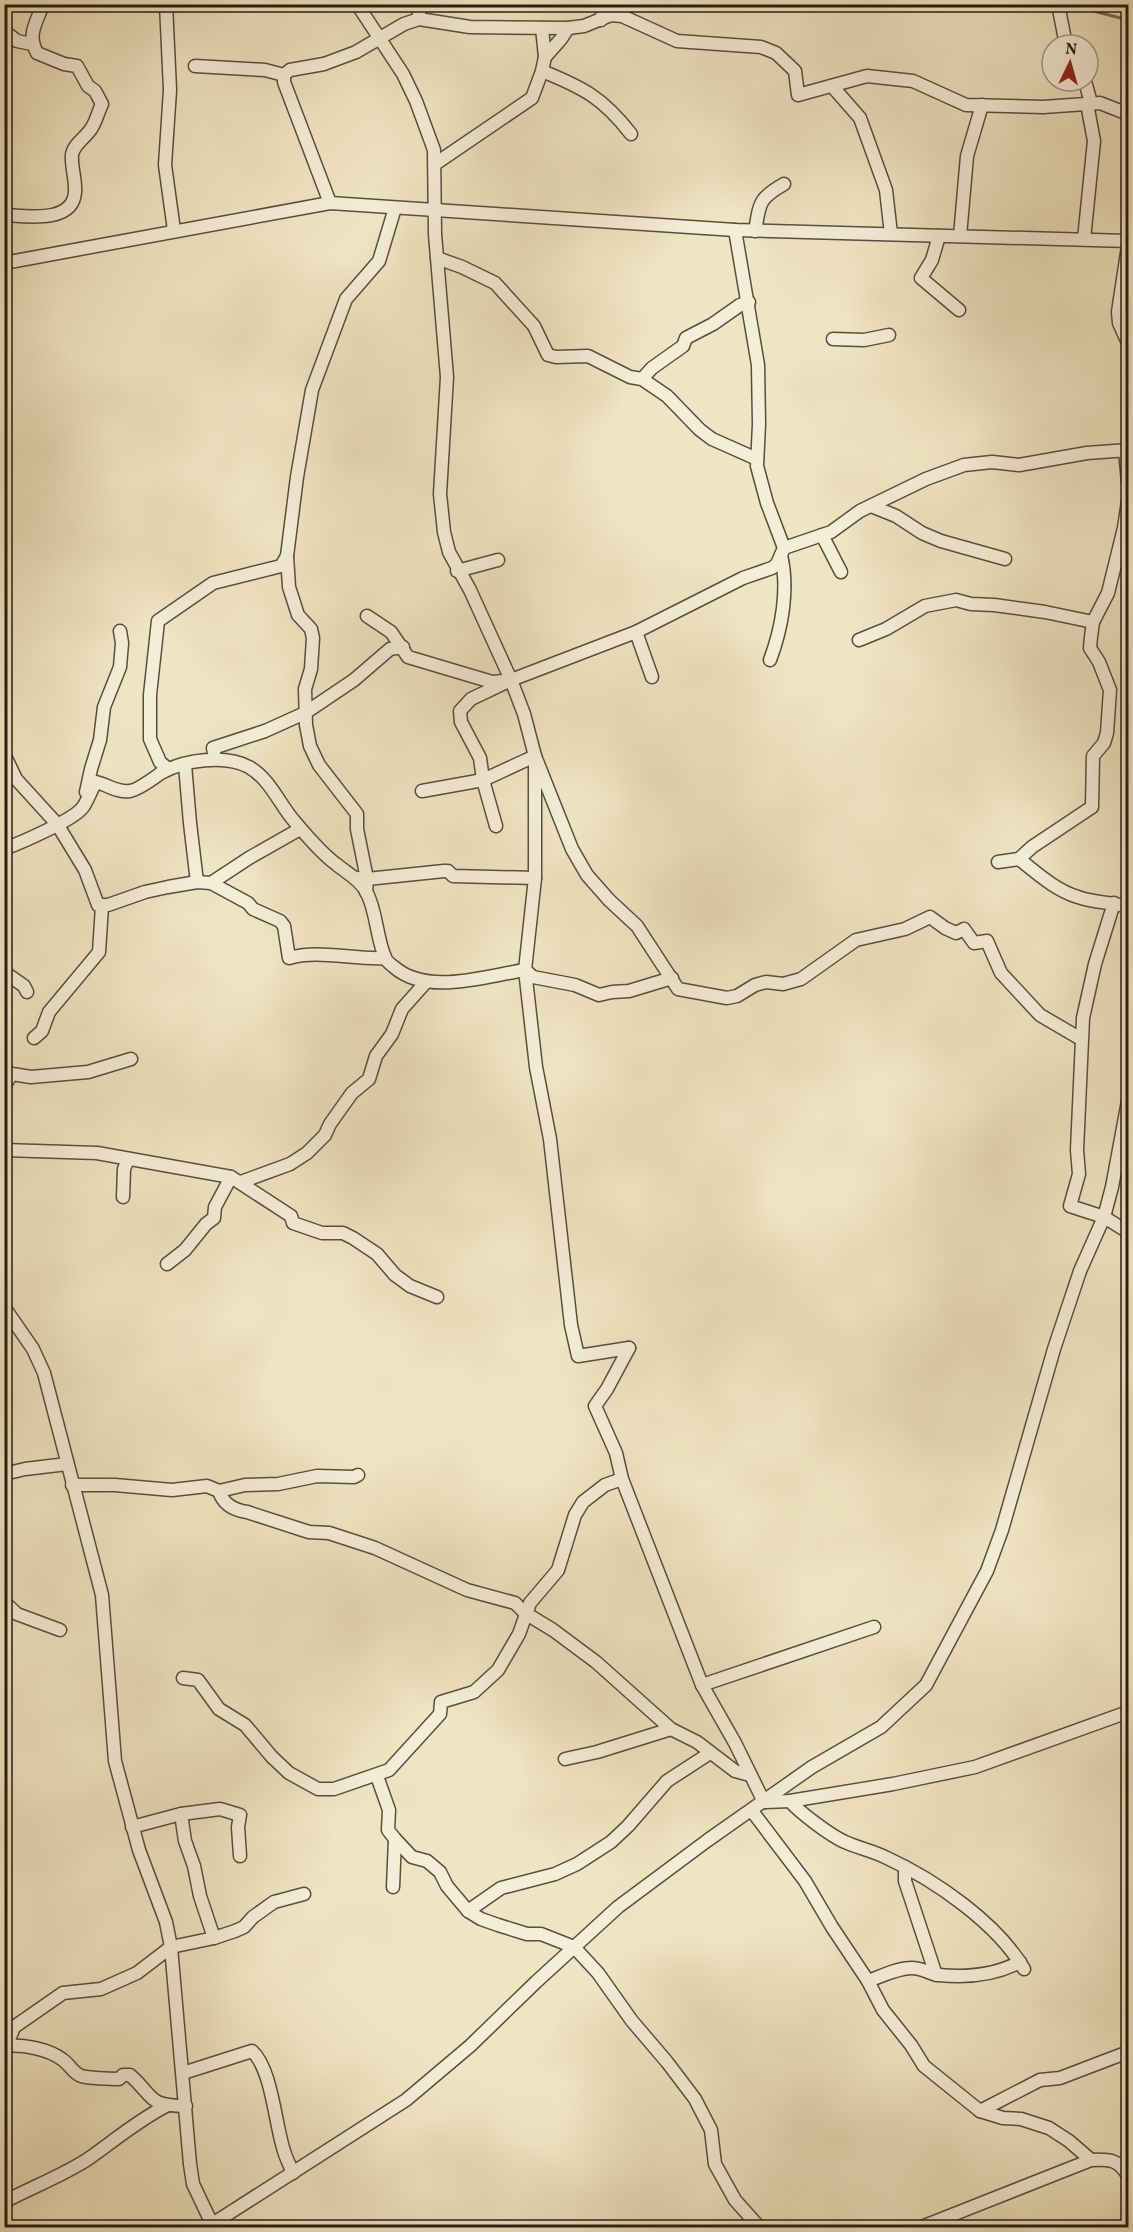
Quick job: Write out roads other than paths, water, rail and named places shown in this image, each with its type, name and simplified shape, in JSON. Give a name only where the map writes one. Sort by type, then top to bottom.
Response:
[{"type":"street","points":[[4,215],[44,216],[68,208],[74,202],[72,154],[76,145],[92,127],[102,104],[95,91],[88,86],[77,66],[64,64],[37,53],[32,44],[31,35],[43,4]]},
{"type":"street","points":[[166,4],[170,90],[165,165],[174,230]]},
{"type":"street","points":[[357,4],[403,74],[416,101],[434,150],[434,210],[447,377],[440,494],[449,552],[457,571],[470,590],[511,680],[524,714],[535,756],[572,849],[587,875],[609,900],[638,926],[678,989],[727,998],[737,996],[755,985],[766,982],[783,984],[801,979],[856,940],[904,929],[930,917],[956,933],[964,928],[974,943],[987,941],[1001,974],[1040,1015],[1081,1039]]},
{"type":"street","points":[[419,4],[419,19]]},
{"type":"street","points":[[601,20],[605,4]]},
{"type":"street","points":[[1058,7],[1063,33]]},
{"type":"street","points":[[284,75],[290,70],[324,64],[356,52],[404,24],[419,19],[470,27],[568,28],[584,26],[611,15],[622,16],[677,41],[761,47],[776,53],[795,71],[798,95],[867,76],[913,81],[966,105],[1043,107],[1095,103],[1128,114]]},
{"type":"street","points":[[435,164],[532,98],[545,57],[542,28]]},
{"type":"street","points":[[545,57],[568,28]]},
{"type":"street","points":[[4,31],[16,41],[32,44]]},
{"type":"street","points":[[195,66],[265,70],[284,75]]},
{"type":"street","points":[[542,71],[592,94],[605,104],[632,134]]},
{"type":"street","points":[[284,75],[284,82],[330,203]]},
{"type":"street","points":[[832,86],[860,118],[886,190],[891,234]]},
{"type":"street","points":[[1091,93],[1095,103]]},
{"type":"street","points":[[1084,239],[1090,168],[1094,153],[1088,109],[1095,103]]},
{"type":"street","points":[[960,236],[967,156],[982,105]]},
{"type":"street","points":[[755,231],[760,205],[764,197],[784,184]]},
{"type":"street","points":[[4,263],[330,203],[735,231],[1128,241]]},
{"type":"street","points":[[395,208],[379,261],[346,299],[312,390],[298,467],[287,556],[289,587],[295,606],[298,615],[311,629],[313,638],[311,669],[305,689],[305,713],[310,746],[319,765],[357,814],[361,878],[385,958],[400,973],[426,982],[450,982],[525,970],[533,976],[575,985],[599,995],[629,991],[672,978]]},
{"type":"street","points":[[735,231],[758,365],[757,466],[782,552],[785,575],[781,627],[770,660]]},
{"type":"street","points":[[939,236],[932,260],[921,278],[958,310]]},
{"type":"street","points":[[1128,246],[1118,312],[1119,323],[1128,343]]},
{"type":"street","points":[[437,258],[495,283],[534,326],[548,355],[588,356],[630,376],[642,379],[667,396],[712,439],[757,459]]},
{"type":"street","points":[[642,379],[652,368],[683,346],[686,338],[713,324],[740,305],[749,302]]},
{"type":"street","points":[[833,339],[864,340],[889,334]]},
{"type":"street","points":[[496,826],[483,780],[480,758],[461,722],[460,711],[471,699],[511,680],[636,632],[743,578],[772,568],[782,552],[831,532],[860,511],[926,479],[964,465],[992,462],[1019,465],[1087,453],[1127,451],[1128,482]]},
{"type":"street","points":[[998,862],[1019,859],[1038,842],[1092,807],[1093,756],[1104,743],[1107,733],[1110,690],[1099,662],[1090,648],[1094,622],[1108,592],[1124,528],[1128,501]]},
{"type":"street","points":[[871,506],[896,516],[922,533],[941,541],[1005,559]]},
{"type":"street","points":[[822,535],[841,572]]},
{"type":"street","points":[[168,769],[160,762],[150,739],[150,695],[158,621],[213,583],[281,566],[287,556]]},
{"type":"street","points":[[457,571],[498,560]]},
{"type":"street","points":[[859,640],[886,629],[925,606],[956,600],[971,604],[1045,612],[1094,622]]},
{"type":"street","points":[[367,615],[391,632],[408,657],[492,682],[511,680]]},
{"type":"street","points":[[86,799],[90,769],[99,740],[104,707],[120,668],[122,643],[120,631]]},
{"type":"street","points":[[636,632],[652,677]]},
{"type":"street","points":[[214,758],[213,748],[305,713],[345,687],[390,649],[403,647]]},
{"type":"street","points":[[4,754],[16,779],[57,824],[85,870],[98,904],[102,906]]},
{"type":"street","points":[[422,790],[483,780],[535,756]]},
{"type":"street","points":[[535,756],[535,878],[525,970],[536,1067],[550,1139],[571,1325],[578,1356],[628,1348],[608,1389],[595,1406],[616,1453],[622,1479],[702,1685],[735,1743],[764,1802]]},
{"type":"street","points":[[4,849],[57,824],[82,808],[96,782],[119,791],[132,791],[168,769],[214,758],[247,766],[259,775],[270,785],[288,815],[300,829],[334,863],[361,878],[448,871],[453,876],[535,878]]},
{"type":"street","points":[[185,765],[197,882]]},
{"type":"street","points":[[535,817],[557,810]]},
{"type":"street","points":[[211,883],[300,829]]},
{"type":"street","points":[[1019,859],[1050,884],[1079,898],[1128,907]]},
{"type":"street","points":[[102,906],[145,892],[197,882],[211,883],[248,903],[253,909],[280,921],[284,926],[289,958],[301,954],[318,953],[333,957],[385,958]]},
{"type":"street","points":[[1114,903],[1095,964],[1083,1018],[1077,1150],[1079,1174],[1070,1206],[1104,1216],[1128,1232]]},
{"type":"street","points":[[34,1038],[42,1031],[49,1012],[99,952],[102,906]]},
{"type":"street","points":[[4,972],[24,986],[27,992]]},
{"type":"street","points":[[167,1264],[185,1250],[206,1224],[214,1218],[215,1207],[236,1180],[290,1164],[307,1153],[325,1135],[352,1093],[369,1080],[376,1056],[392,1034],[402,1009],[426,982]]},
{"type":"street","points":[[4,1092],[6,1083],[12,1074],[31,1077],[88,1072],[130,1059]]},
{"type":"street","points":[[4,1307],[33,1349],[44,1373],[102,1595],[115,1761],[132,1827],[166,1922],[171,1947],[193,2184],[209,2225],[406,2100],[470,2046],[618,1907],[812,1767],[881,1727],[926,1684],[987,1571],[1002,1530],[1058,1338],[1080,1271],[1104,1216],[1112,1187],[1128,1101]]},
{"type":"street","points":[[4,1150],[97,1153],[236,1180],[291,1216],[293,1223],[322,1233],[343,1233],[353,1238],[377,1254],[395,1275],[410,1286],[437,1297]]},
{"type":"street","points":[[123,1197],[124,1169],[128,1159]]},
{"type":"street","points":[[4,1474],[67,1464]]},
{"type":"street","points":[[72,1485],[115,1485],[172,1490],[207,1486],[219,1491],[245,1485],[278,1484],[317,1476],[354,1477],[358,1475]]},
{"type":"street","points":[[183,1678],[198,1680],[219,1709],[245,1725],[289,1773],[318,1789],[334,1789],[377,1776],[389,1770],[429,1728],[440,1714],[441,1702],[474,1692],[498,1670],[519,1634],[530,1603],[558,1570],[575,1515],[583,1502],[605,1485],[622,1479]]},
{"type":"street","points":[[219,1491],[222,1499],[237,1511],[247,1512],[309,1532],[329,1533],[375,1548],[467,1590],[515,1603],[525,1613],[553,1630],[596,1662],[671,1729],[735,1771],[750,1775]]},
{"type":"street","points":[[4,1602],[17,1614],[60,1630]]},
{"type":"street","points":[[702,1685],[874,1627]]},
{"type":"street","points":[[764,1802],[790,1801],[893,1784],[975,1767],[1128,1712]]},
{"type":"street","points":[[565,1760],[671,1729]]},
{"type":"street","points":[[468,1911],[501,1888],[555,1874],[577,1864],[610,1842],[628,1826],[667,1781],[710,1753]]},
{"type":"street","points":[[377,1776],[389,1810],[388,1830],[394,1839],[412,1857],[427,1861],[440,1872],[447,1886],[468,1911],[498,1925],[528,1934],[541,1934],[574,1947],[598,1973],[632,2021],[668,2062],[695,2099],[711,2130],[715,2164],[735,2200],[760,2228]]},
{"type":"street","points":[[790,1801],[840,1840],[887,1858],[942,1888],[999,1935],[1022,1965],[967,1977],[936,1975],[914,1968],[904,1969],[868,1982]]},
{"type":"street","points":[[132,1827],[181,1814],[220,1809],[240,1815],[238,1827],[240,1856]]},
{"type":"street","points":[[752,1811],[805,1881],[883,2010],[911,2045],[924,2066],[980,2111],[1003,2118],[1021,2119],[1049,2128],[1069,2140],[1091,2160]]},
{"type":"street","points":[[181,1814],[185,1841],[214,1938]]},
{"type":"street","points":[[393,1887],[394,1839]]},
{"type":"street","points":[[905,1867],[905,1881],[936,1975]]},
{"type":"street","points":[[186,2106],[166,2106],[151,2099],[130,2075],[123,2075],[119,2079],[83,2077],[74,2072],[55,2054],[19,2045],[5,2045],[14,2027],[63,1993],[88,1992],[113,1984],[137,1973],[171,1947],[214,1938],[244,1927],[253,1917],[274,1902],[304,1894]]},
{"type":"street","points":[[183,2073],[252,2051],[258,2056],[269,2084],[284,2151],[293,2173]]},
{"type":"street","points":[[980,2111],[1040,2080],[1060,2078],[1128,2052]]},
{"type":"street","points":[[4,2202],[58,2177],[89,2158],[150,2114],[166,2106]]},
{"type":"street","points":[[919,2228],[1091,2160],[1112,2159],[1124,2167],[1128,2176]]},
{"type":"waterway","points":[[1062,4],[1128,20]]}]
